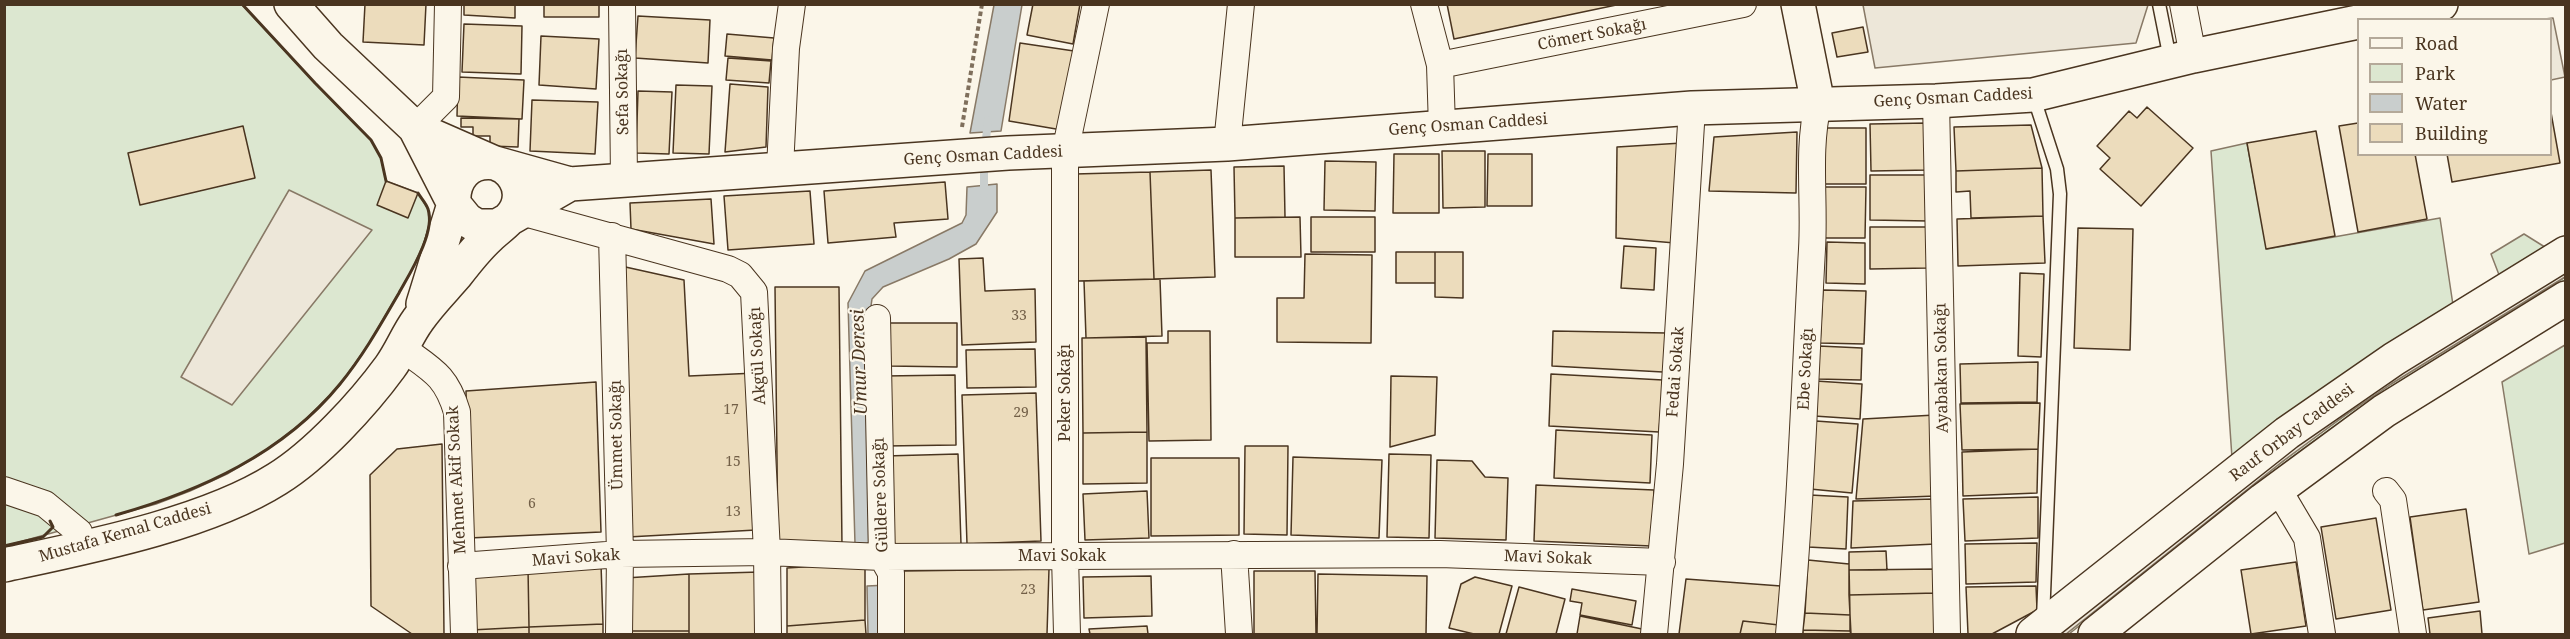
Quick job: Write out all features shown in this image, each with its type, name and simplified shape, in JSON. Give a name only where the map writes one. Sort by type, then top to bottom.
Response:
[{"type":"street","name":"Genç Osman Caddesi","points":[[291,4],[328,46],[415,128],[454,204],[467,220],[477,226],[487,227],[514,217],[570,184]]},
{"type":"street","points":[[415,128],[446,97],[448,4]]},
{"type":"street","name":"Sefa Sokağı","points":[[622,4],[624,179]]},
{"type":"street","points":[[780,168],[786,48],[792,4]]},
{"type":"street","name":"Peker Sokağı","points":[[1067,634],[1065,152],[1096,4]]},
{"type":"street","points":[[1227,144],[1241,4]]},
{"type":"street","points":[[1424,4],[1440,65],[1442,127]]},
{"type":"street","name":"Cömert Sokağı","points":[[1440,65],[1743,4]]},
{"type":"street","points":[[1798,4],[1818,104]]},
{"type":"street","points":[[2377,18],[2441,4]]},
{"type":"street","points":[[2168,7],[2182,59]]},
{"type":"street","name":"Genç Osman Caddesi","points":[[454,204],[453,192],[460,175],[477,163],[495,163],[570,184],[1008,153],[1227,144],[1692,108],[1936,101],[2033,95],[2182,59],[2357,22]]},
{"type":"street","name":"Ayabakan Sokağı","points":[[1936,101],[1947,634]]},
{"type":"street","name":"Ebe Sokağı","points":[[1789,634],[1795,575],[1812,244],[1813,128],[1818,104]]},
{"type":"street","name":"Fedai Sokak","points":[[1654,634],[1662,562],[1692,108]]},
{"type":"street","name":"Genç Osman Caddesi","points":[[415,128],[495,163],[510,172],[519,188],[514,217]]},
{"type":"street","name":"Mustafa Kemal Caddesi","points":[[418,320],[454,204]]},
{"type":"street","name":"Mustafa Kemal Caddesi","points":[[4,565],[114,540],[167,524],[219,507],[269,484],[308,455],[355,410],[390,367],[418,320],[488,237],[514,217]]},
{"type":"street","name":"Akgül Sokağı","points":[[514,217],[612,236],[728,269],[740,275],[754,292],[767,552],[768,634]]},
{"type":"street","name":"Ümmet Sokağı","points":[[612,236],[620,554],[619,634]]},
{"type":"street","name":"Rauf Orbay Caddesi","points":[[2038,630],[2287,433],[2394,359],[2565,253]]},
{"type":"street","points":[[2095,634],[2278,489],[2384,411],[2565,298]]},
{"type":"street","name":"Güldere Sokağı","points":[[877,318],[882,557],[891,573],[891,634]]},
{"type":"street","name":"Mehmet Akif Sokak","points":[[402,348],[439,375],[447,384],[457,412],[464,634]]},
{"type":"street","points":[[2278,489],[2307,538],[2322,634]]},
{"type":"street","points":[[4,490],[45,504],[79,532]]},
{"type":"street","points":[[2386,491],[2393,501],[2413,634]]},
{"type":"street","name":"Mavi Sokak","points":[[461,566],[620,554],[767,552],[882,557],[1440,554],[1662,562]]},
{"type":"street","points":[[1233,554],[1239,634]]},
{"type":"lane","points":[[2033,95],[2056,170],[2060,194],[2038,630]]},
{"type":"path","points":[[951,158],[962,129],[982,4]]},
{"type":"green space","points":[[5,5],[242,5],[371,140],[381,158],[386,181],[418,193],[428,209],[429,224],[412,270],[368,345],[339,386],[303,422],[262,453],[227,474],[190,491],[156,504],[5,546]]},
{"type":"green space","points":[[2247,143],[2267,249],[2440,218],[2453,305],[2232,458],[2211,151]]},
{"type":"green space","points":[[2524,234],[2548,249],[2501,280],[2491,254]]},
{"type":"green space","points":[[2565,277],[2565,282],[2375,398],[2313,442],[2242,495],[2069,634],[2066,634],[2213,516],[2326,429],[2413,369]]},
{"type":"green space","points":[[2565,345],[2565,543],[2529,554],[2502,382]]},
{"type":"shaded area","points":[[1863,5],[2148,5],[2136,43],[1875,68]]},
{"type":"shaded area","points":[[2552,18],[2565,77],[2552,80]]},
{"type":"shaded area","points":[[289,190],[372,230],[232,405],[181,377]]},
{"type":"shaded area","points":[[2565,270],[2565,277],[2391,384],[2344,416],[2283,461],[2066,634],[2057,634],[2223,500],[2371,391]]},
{"type":"water","points":[[994,5],[1022,5],[1001,131],[970,133]]},
{"type":"water","points":[[997,184],[997,212],[976,244],[949,259],[883,287],[872,299],[870,313],[877,543],[855,544],[848,303],[865,271],[962,223],[966,215],[967,187]]},
{"type":"water","points":[[888,585],[888,634],[868,634],[867,586]]},
{"type":"building","points":[[365,4],[426,4],[424,45],[363,42]]},
{"type":"building","points":[[464,4],[515,4],[515,18],[464,15]]},
{"type":"building","points":[[544,4],[599,4],[599,17],[544,17]]},
{"type":"building","points":[[1033,4],[1080,4],[1073,44],[1027,35]]},
{"type":"building","points":[[1447,4],[1621,4],[1454,39]]},
{"type":"building","points":[[638,16],[710,20],[708,63],[635,58]]},
{"type":"building","points":[[464,24],[522,26],[521,74],[462,72]]},
{"type":"building","points":[[1863,27],[1868,52],[1837,57],[1832,33]]},
{"type":"building","points":[[727,34],[774,38],[772,60],[725,56]]},
{"type":"building","points":[[541,36],[599,39],[596,89],[539,85]]},
{"type":"building","points":[[1020,43],[1074,51],[1062,130],[1009,121]]},
{"type":"building","points":[[728,58],[771,61],[769,83],[726,80]]},
{"type":"building","points":[[458,77],[524,80],[522,119],[457,116]]},
{"type":"building","points":[[730,84],[768,87],[766,147],[725,152]]},
{"type":"building","points":[[676,85],[712,86],[709,154],[673,153]]},
{"type":"building","points":[[638,91],[672,92],[669,154],[636,153]]},
{"type":"building","points":[[532,100],[598,102],[595,154],[530,151]]},
{"type":"building","points":[[2147,107],[2193,148],[2141,206],[2100,169],[2110,158],[2097,146],[2129,111],[2137,118]]},
{"type":"building","points":[[461,118],[519,119],[518,147],[490,146],[490,136],[473,136],[473,127],[461,127]]},
{"type":"building","points":[[2552,118],[2560,163],[2452,182],[2447,156],[2552,156]]},
{"type":"building","points":[[1928,123],[1930,170],[1871,171],[1870,124]]},
{"type":"building","points":[[2357,123],[2357,156],[2415,156],[2427,219],[2358,232],[2339,126]]},
{"type":"building","points":[[2031,125],[2042,168],[1956,171],[1954,127]]},
{"type":"building","points":[[243,126],[255,178],[140,205],[128,153]]},
{"type":"building","points":[[1823,128],[1866,128],[1866,184],[1823,184]]},
{"type":"building","points":[[2316,131],[2335,236],[2266,249],[2247,143]]},
{"type":"building","points":[[1797,132],[1796,193],[1709,191],[1714,137]]},
{"type":"building","points":[[1682,143],[1675,243],[1616,238],[1617,147]]},
{"type":"building","points":[[1442,151],[1485,151],[1485,207],[1443,208]]},
{"type":"building","points":[[1394,154],[1439,154],[1439,213],[1393,213]]},
{"type":"building","points":[[1488,154],[1532,154],[1532,206],[1487,206]]},
{"type":"building","points":[[1325,161],[1376,162],[1375,211],[1324,210]]},
{"type":"building","points":[[1284,166],[1285,217],[1235,218],[1234,167]]},
{"type":"building","points":[[2042,168],[2043,216],[1971,218],[1970,191],[1956,192],[1956,171]]},
{"type":"building","points":[[1211,170],[1215,277],[1154,279],[1150,172]]},
{"type":"building","points":[[1150,172],[1154,279],[1078,281],[1075,174]]},
{"type":"building","points":[[1870,175],[1929,175],[1929,221],[1870,220]]},
{"type":"building","points":[[386,181],[418,193],[408,218],[377,205]]},
{"type":"building","points":[[945,182],[948,219],[894,223],[896,237],[828,243],[824,191]]},
{"type":"building","points":[[1823,187],[1866,187],[1865,238],[1822,238]]},
{"type":"building","points":[[810,191],[814,244],[728,250],[724,196]]},
{"type":"building","points":[[711,199],[714,244],[631,229],[630,203]]},
{"type":"building","points":[[2043,216],[2045,263],[1958,266],[1957,219]]},
{"type":"building","points":[[1300,217],[1301,257],[1235,257],[1235,218]]},
{"type":"building","points":[[1311,217],[1375,217],[1375,252],[1311,252]]},
{"type":"building","points":[[1870,227],[1927,227],[1928,268],[1870,269]]},
{"type":"building","points":[[2078,228],[2133,229],[2130,350],[2074,348]]},
{"type":"building","points":[[1827,242],[1865,243],[1865,284],[1826,283]]},
{"type":"building","points":[[1624,246],[1656,248],[1654,290],[1621,288]]},
{"type":"building","points":[[1396,252],[1435,252],[1435,283],[1396,283]]},
{"type":"building","points":[[1435,252],[1463,252],[1463,298],[1435,297]]},
{"type":"building","points":[[1305,254],[1372,255],[1371,343],[1277,342],[1277,298],[1304,298]]},
{"type":"building","points":[[983,258],[985,291],[1035,289],[1036,342],[962,345],[959,259]]},
{"type":"building","points":[[621,266],[684,280],[689,376],[756,373],[756,530],[628,537]]},
{"type":"building","points":[[2020,273],[2044,274],[2041,357],[2018,356]]},
{"type":"building","points":[[1160,279],[1162,336],[1086,338],[1084,281]]},
{"type":"building","points":[[775,287],[839,287],[842,546],[778,546]]},
{"type":"building","points":[[1823,290],[1866,291],[1864,344],[1820,343]]},
{"type":"building","points":[[888,323],[957,323],[957,367],[888,366]]},
{"type":"building","points":[[1168,331],[1210,331],[1211,440],[1149,441],[1147,343],[1168,343]]},
{"type":"building","points":[[1553,331],[1667,333],[1663,372],[1552,366]]},
{"type":"building","points":[[1146,337],[1147,432],[1083,433],[1082,338]]},
{"type":"building","points":[[1819,346],[1862,348],[1861,380],[1817,379]]},
{"type":"building","points":[[1035,349],[1036,387],[967,388],[966,350]]},
{"type":"building","points":[[2038,362],[2037,402],[1961,403],[1960,364]]},
{"type":"building","points":[[1551,374],[1663,380],[1659,432],[1549,426]]},
{"type":"building","points":[[955,375],[956,445],[885,446],[884,376]]},
{"type":"building","points":[[1391,376],[1437,377],[1435,435],[1390,447]]},
{"type":"building","points":[[1816,381],[1862,384],[1860,419],[1814,416]]},
{"type":"building","points":[[596,382],[601,532],[469,538],[466,391]]},
{"type":"building","points":[[1036,393],[1041,541],[967,544],[962,395]]},
{"type":"building","points":[[2040,403],[2038,449],[1962,450],[1960,404]]},
{"type":"building","points":[[1935,415],[1936,496],[1856,499],[1863,419]]},
{"type":"building","points":[[1816,421],[1858,424],[1852,493],[1810,489]]},
{"type":"building","points":[[1556,430],[1652,435],[1650,483],[1554,478]]},
{"type":"building","points":[[1147,432],[1147,483],[1083,484],[1083,433]]},
{"type":"building","points":[[442,444],[444,634],[412,634],[371,606],[370,475],[397,449]]},
{"type":"building","points":[[1245,446],[1288,446],[1287,535],[1244,534]]},
{"type":"building","points":[[2038,449],[2037,493],[1963,496],[1962,452]]},
{"type":"building","points":[[958,454],[961,544],[889,546],[885,456]]},
{"type":"building","points":[[1389,454],[1431,455],[1429,538],[1387,537]]},
{"type":"building","points":[[1293,457],[1382,460],[1379,538],[1291,535]]},
{"type":"building","points":[[1151,458],[1239,458],[1239,535],[1151,536]]},
{"type":"building","points":[[1437,460],[1472,461],[1485,477],[1508,478],[1506,540],[1435,538]]},
{"type":"building","points":[[1536,485],[1654,490],[1651,546],[1534,541]]},
{"type":"building","points":[[1147,491],[1149,538],[1085,540],[1083,494]]},
{"type":"building","points":[[1810,495],[1848,497],[1846,549],[1808,547]]},
{"type":"building","points":[[2038,497],[2038,538],[1965,541],[1963,499]]},
{"type":"building","points":[[1935,499],[1936,544],[1851,548],[1853,501]]},
{"type":"building","points":[[2466,509],[2479,602],[2423,610],[2410,517]]},
{"type":"building","points":[[2376,518],[2391,610],[2336,619],[2321,527]]},
{"type":"building","points":[[2037,543],[2036,582],[1966,584],[1965,544]]},
{"type":"building","points":[[1886,551],[1887,570],[1849,570],[1849,552]]},
{"type":"building","points":[[1808,560],[1849,564],[1850,615],[1805,613]]},
{"type":"building","points":[[2296,562],[2306,626],[2251,634],[2241,570]]},
{"type":"building","points":[[865,563],[865,620],[787,626],[787,568]]},
{"type":"building","points":[[601,564],[603,624],[529,627],[528,568]]},
{"type":"building","points":[[528,568],[529,627],[471,630],[471,572]]},
{"type":"building","points":[[1049,569],[1047,634],[904,634],[904,571]]},
{"type":"building","points":[[1937,569],[1937,593],[1849,595],[1849,570]]},
{"type":"building","points":[[1254,571],[1315,571],[1316,634],[1254,634]]},
{"type":"building","points":[[760,572],[759,634],[689,634],[689,574]]},
{"type":"building","points":[[689,574],[689,631],[625,631],[625,578]]},
{"type":"building","points":[[1318,574],[1427,576],[1426,634],[1317,634]]},
{"type":"building","points":[[1151,576],[1152,616],[1084,618],[1083,577]]},
{"type":"building","points":[[1475,577],[1512,586],[1499,634],[1474,634],[1449,628],[1461,584]]},
{"type":"building","points":[[1686,579],[1781,586],[1779,625],[1743,621],[1740,634],[1679,634]]},
{"type":"building","points":[[2036,586],[2037,610],[1992,634],[1968,634],[1966,587]]},
{"type":"building","points":[[1519,587],[1565,599],[1556,634],[1506,634]]},
{"type":"building","points":[[1572,589],[1636,601],[1632,625],[1580,615],[1582,603],[1570,601]]},
{"type":"building","points":[[1937,593],[1937,634],[1851,634],[1849,595]]},
{"type":"building","points":[[2480,611],[2482,634],[2430,634],[2428,618]]},
{"type":"building","points":[[1805,613],[1850,615],[1850,631],[1803,630]]},
{"type":"building","points":[[1580,616],[1642,629],[1641,634],[1577,634]]},
{"type":"building","points":[[865,620],[866,634],[787,634],[787,626]]},
{"type":"building","points":[[1743,621],[1779,625],[1778,634],[1740,634]]},
{"type":"building","points":[[603,624],[603,634],[529,634],[529,627]]},
{"type":"building","points":[[1147,626],[1148,634],[1090,634],[1089,629]]},
{"type":"building","points":[[529,627],[529,634],[471,634],[471,630]]},
{"type":"building","points":[[1803,630],[1850,631],[1851,634],[1803,634]]},
{"type":"building","points":[[625,631],[689,631],[689,634],[625,634]]},
{"type":"waterway","name":"Umur Deresi","points":[[985,149],[988,120]]},
{"type":"waterway","name":"Umur Deresi","points":[[984,162],[984,194]]},
{"type":"wall","points":[[242,4],[371,140],[381,158],[386,181]]},
{"type":"wall","points":[[116,515],[178,494],[238,467],[293,431],[317,409],[340,384],[364,351],[421,252],[430,218],[427,207],[418,193]]},
{"type":"wall","points":[[4,546],[43,537],[53,527],[50,521]]}]
